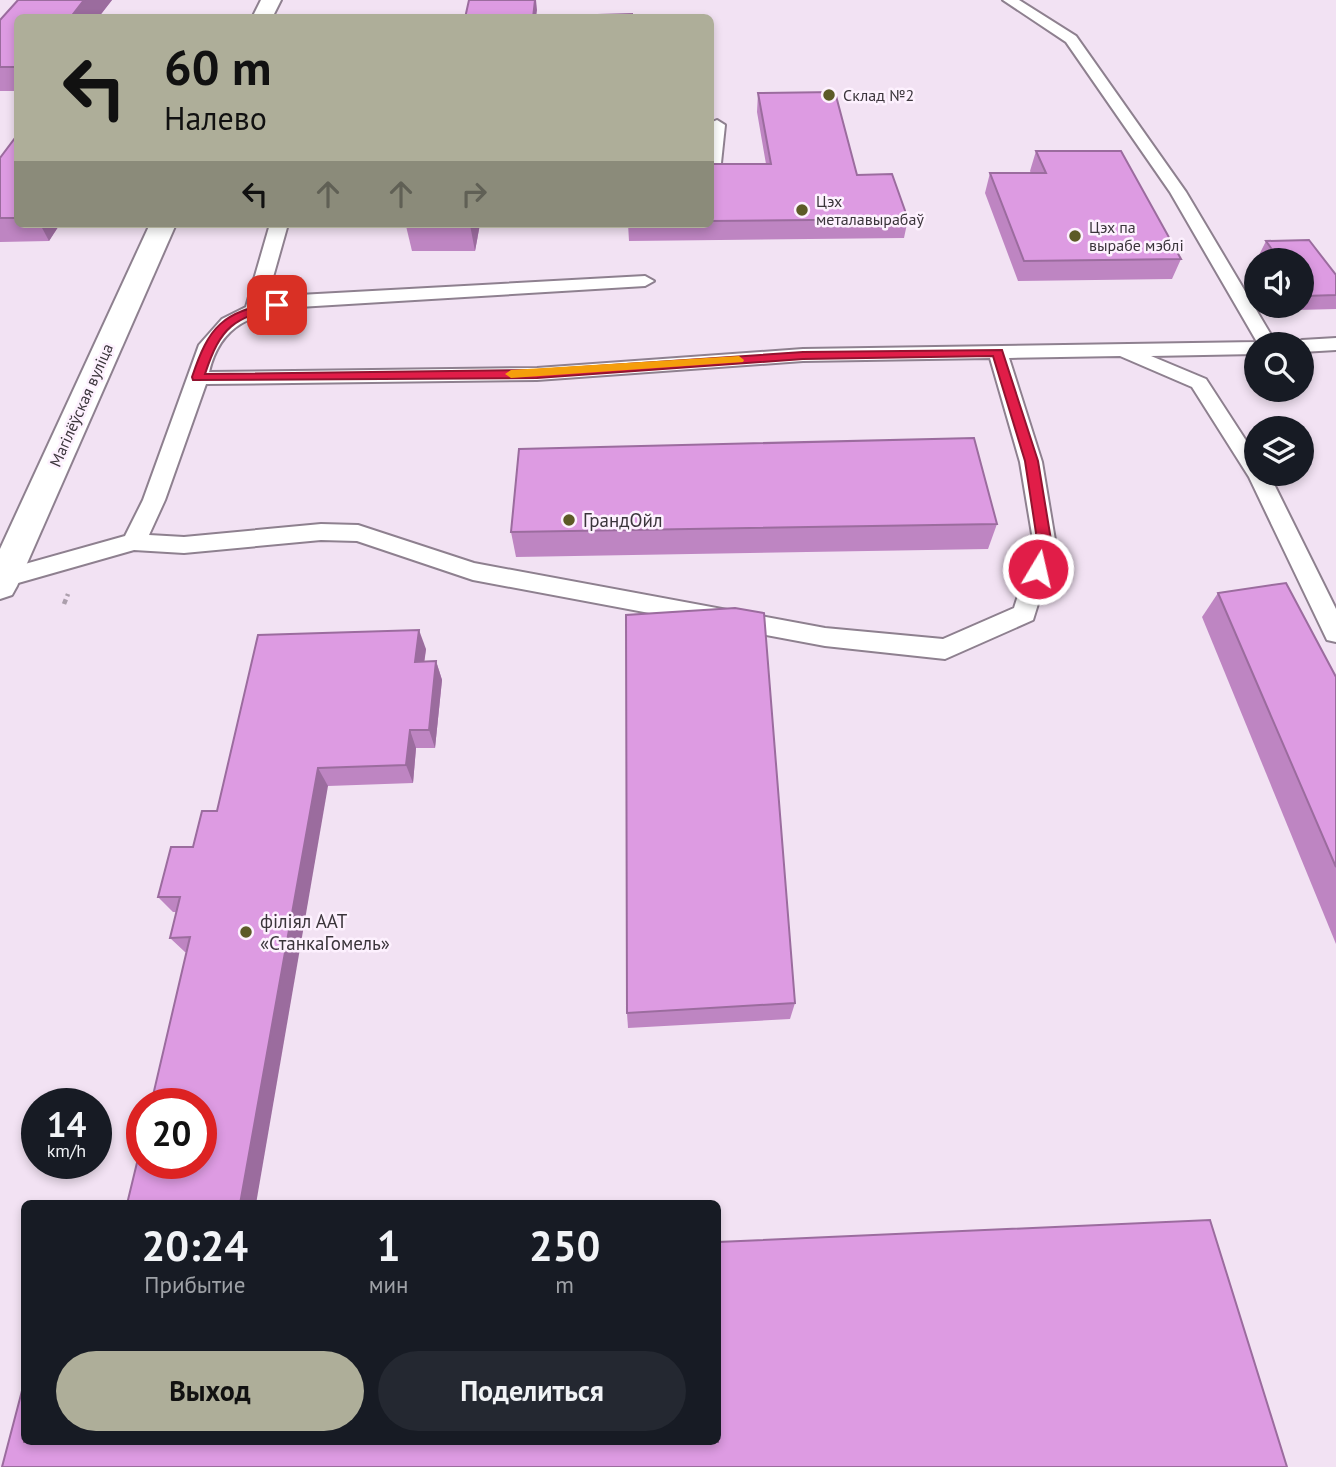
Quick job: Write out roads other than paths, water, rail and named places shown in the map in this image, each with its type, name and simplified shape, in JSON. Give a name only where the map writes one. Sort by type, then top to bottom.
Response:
[{"type":"street","name":"Магілёўская вуліца","points":[[2,582],[161,228]]},
{"type":"lane","points":[[1010,0],[1071,39],[1178,192],[1260,332]]},
{"type":"lane","points":[[714,154],[717,125]]},
{"type":"lane","points":[[255,309],[278,228]]},
{"type":"lane","points":[[134,542],[154,500],[209,343],[228,322],[255,309],[299,301],[645,281]]},
{"type":"lane","points":[[1314,345],[1336,344]]},
{"type":"lane","points":[[198,377],[537,374],[803,355],[1244,348]]},
{"type":"lane","points":[[1120,350],[1199,383],[1244,453]]},
{"type":"lane","points":[[2,582],[134,542],[184,545],[321,532],[358,533],[473,571],[825,636],[945,649],[1024,614],[1045,546],[1031,461],[998,352]]},
{"type":"lane","points":[[1263,486],[1336,633]]},
{"type":"place","name":"Склад №2","points":[[829,95]]},
{"type":"place","name":"Цэх металавырабаў","points":[[802,210]]},
{"type":"place","name":"Цэх па вырабе мэблі","points":[[1075,236]]},
{"type":"place","name":"ГрандОйл","points":[[569,520]]},
{"type":"place","name":"філіял ААТ «СтанкаГомель»","points":[[246,932]]}]
